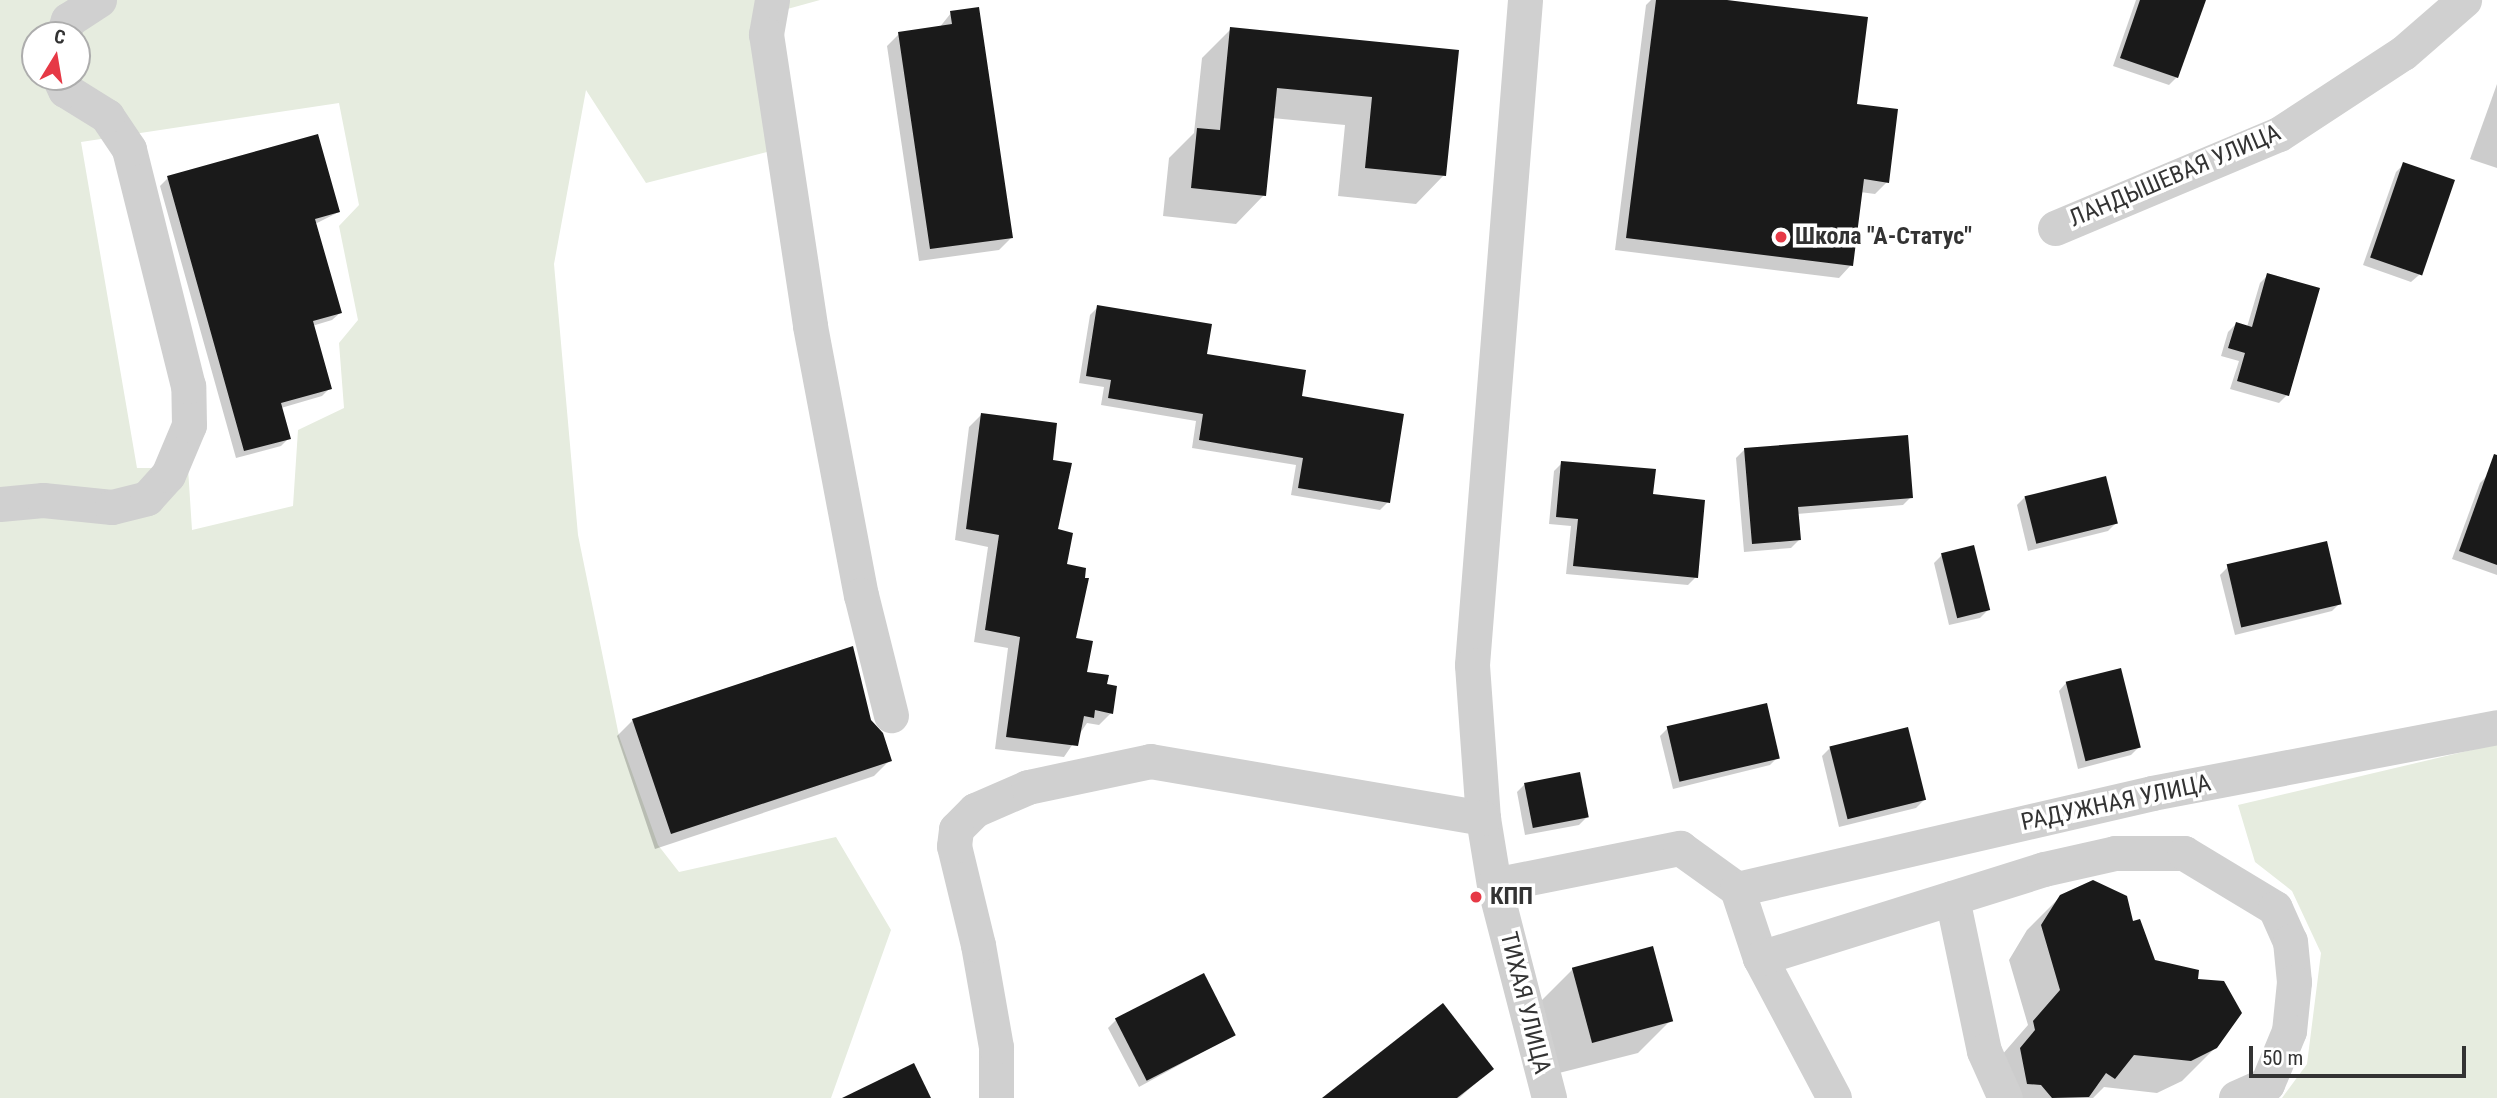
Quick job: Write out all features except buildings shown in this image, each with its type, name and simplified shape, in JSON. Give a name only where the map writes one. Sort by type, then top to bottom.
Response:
[{"type":"street","points":[[68,21],[99,0]]},
{"type":"street","points":[[772,0],[766,34],[810,326],[861,595],[891,715]]},
{"type":"street","name":"ТИХАЯ УЛИЦА","points":[[1525,0],[1472,665],[1483,818],[1498,897],[1549,1098]]},
{"type":"street","name":"ЛАНДЫШЕВАЯ УЛИЦА","points":[[2055,228],[2279,134],[2403,53],[2464,0]]},
{"type":"street","points":[[0,504],[43,500],[112,507],[147,498],[168,475],[189,425],[188,386],[129,149],[107,116],[67,91]]},
{"type":"street","name":"РАДУЖНАЯ УЛИЦА","points":[[1737,889],[2152,793],[2497,727]]},
{"type":"street","points":[[996,1098],[992,1022],[954,846],[956,829],[975,810],[1028,787],[1150,761],[1483,818]]},
{"type":"street","points":[[1498,897],[1681,848],[1737,889],[1760,958],[1833,1098]]},
{"type":"street","points":[[1760,958],[1952,898],[2115,853],[2184,853],[2275,908],[2290,941],[2294,982],[2289,1031],[2267,1084],[2236,1098]]},
{"type":"street","points":[[1952,898],[1984,1051],[2005,1098]]},
{"type":"shaded area","points":[[0,0],[820,0],[762,16],[767,152],[646,183],[586,90],[554,264],[578,535],[619,736],[658,845],[679,872],[836,837],[891,930],[831,1098],[0,1098]],"holes":[[[339,103],[359,205],[339,226],[358,320],[339,343],[344,408],[298,430],[293,506],[192,530],[188,468],[137,468],[81,142]]]},
{"type":"shaded area","points":[[2497,744],[2497,1098],[2282,1098],[2307,1064],[2321,953],[2292,891],[2255,862],[2238,805]]},
{"type":"place","name":"Школа \"А-Статус\"","points":[[1781,237]]},
{"type":"place","name":"КПП","points":[[1476,897]]}]
